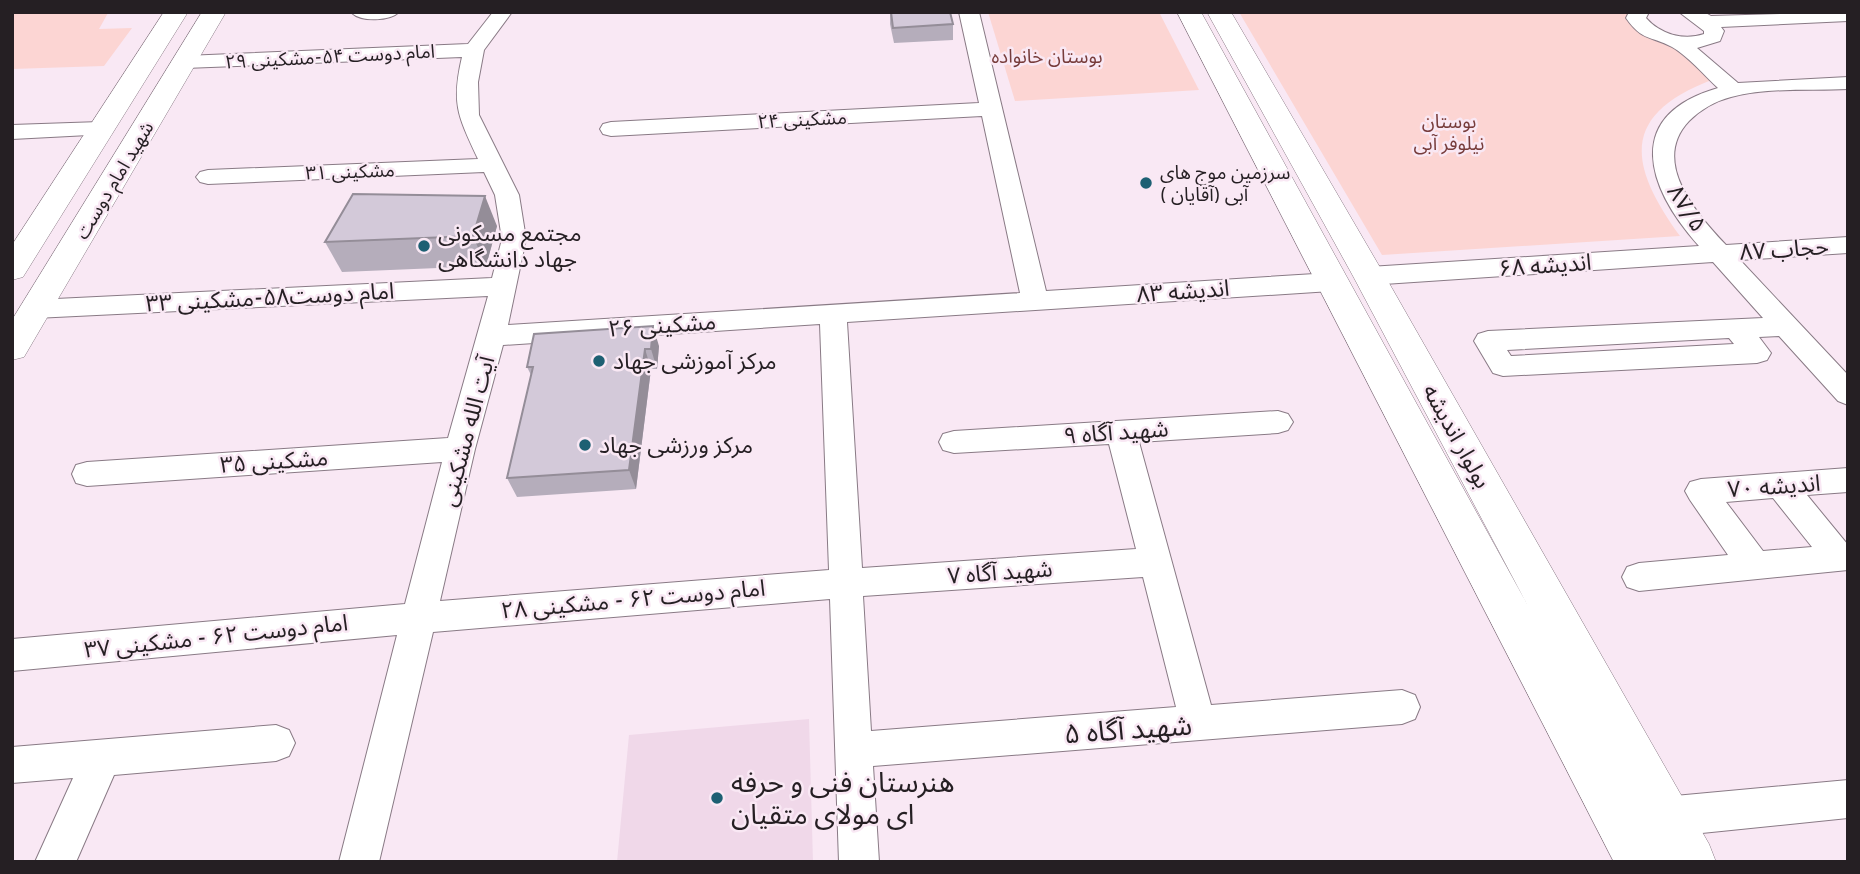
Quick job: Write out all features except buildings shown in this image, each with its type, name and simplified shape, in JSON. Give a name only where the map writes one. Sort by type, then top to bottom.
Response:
[{"type":"main road","name":"شهید امام دوست","points":[[12,270],[176,12]]},
{"type":"main road","name":"شهید امام دوست","points":[[12,348],[214,12]]},
{"type":"main road","name":"بولوار اندیشه","points":[[1189,12],[1554,695],[1640,862]]},
{"type":"main road","name":"بولوار اندیشه","points":[[1219,12],[1369,276],[1691,862]]},
{"type":"street","points":[[362,13],[390,12]]},
{"type":"street","name":"آیت الله مشکینی","points":[[359,862],[514,239],[507,195],[468,115],[467,82],[474,50],[503,12]]},
{"type":"street","points":[[969,12],[1035,301]]},
{"type":"street","points":[[1639,12],[1636,18],[1640,25],[1650,32],[1693,43],[1713,37],[1714,31],[1708,22],[1688,12]]},
{"type":"street","points":[[1708,22],[1834,14],[1848,30]]},
{"type":"street","points":[[1677,41],[1733,90]]},
{"type":"street","name":"امام دوست ۵۴-مشکینی ۲۹","points":[[185,62],[474,50]]},
{"type":"street","name":"۸۷/۵","points":[[1848,83],[1733,90],[1703,101],[1680,116],[1666,137],[1662,161],[1670,189],[1689,220],[1848,394]]},
{"type":"street","name":"مشکینی ۲۴","points":[[611,129],[992,109]]},
{"type":"street","points":[[12,132],[100,129]]},
{"type":"street","name":"مشکینی ۳۱","points":[[208,177],[492,165]]},
{"type":"street","name":"حجاب ۸۷","points":[[1721,254],[1848,245]]},
{"type":"street","name":"اندیشه ۶۸","points":[[1369,276],[1721,254]]},
{"type":"street","name":"اندیشه ۸۳","points":[[833,314],[1331,282]]},
{"type":"street","name":"امام دوست۵۸-مشکینی ۳۳","points":[[35,309],[504,286]]},
{"type":"street","points":[[833,314],[859,862]]},
{"type":"street","name":"مشکینی ۲۶","points":[[492,336],[833,314]]},
{"type":"street","points":[[1736,328],[1757,353],[1503,366],[1488,341],[1736,328],[1784,326]]},
{"type":"street","name":"شهید آگاه ۹","points":[[954,442],[1278,422]]},
{"type":"street","points":[[1121,432],[1198,723]]},
{"type":"street","name":"مشکینی ۳۵","points":[[87,474],[460,449]]},
{"type":"street","name":"اندیشه ۷۰","points":[[1755,566],[1701,491],[1848,480]]},
{"type":"street","points":[[1639,577],[1840,559],[1781,485]]},
{"type":"street","name":"شهید آگاه ۷","points":[[846,581],[1155,562]]},
{"type":"street","name":"امام دوست ۶۲ - مشکینی ۲۸","points":[[421,616],[846,581]]},
{"type":"street","name":"امام دوست ۶۲ - مشکینی ۳۷","points":[[12,655],[421,616]]},
{"type":"street","name":"شهید آگاه ۵","points":[[854,750],[1402,707]]},
{"type":"street","points":[[12,765],[276,743]]},
{"type":"street","points":[[55,862],[102,758]]},
{"type":"street","points":[[1618,821],[1848,799]]},
{"type":"shaded area","name":"هنرستان فنی و حرفه ای مولای متقیان","points":[[809,719],[813,862],[617,862],[629,735]]},
{"type":"green space","points":[[12,12],[108,13],[99,29],[132,28],[104,66],[12,69]]},
{"type":"green space","name":"بوستان خانواده","points":[[988,12],[1159,12],[1199,90],[1015,101]]},
{"type":"green space","name":"بوستان نیلوفر آبی","points":[[1239,12],[1632,12],[1629,20],[1639,32],[1682,48],[1714,79],[1684,93],[1662,108],[1648,125],[1642,143],[1643,163],[1650,186],[1680,236],[1382,255]]},
{"type":"place","name":"سرزمین موج های آبی (آقایان )","points":[[1146,183]]},
{"type":"place","name":"مجتمع مسکونی جهاد دانشگاهی","points":[[424,246]]},
{"type":"place","name":"مرکز آموزشی جهاد","points":[[599,361]]},
{"type":"place","name":"مرکز ورزشی جهاد","points":[[585,445]]},
{"type":"place","name":"هنرستان فنی و حرفه ای مولای متقیان","points":[[717,798]]}]
